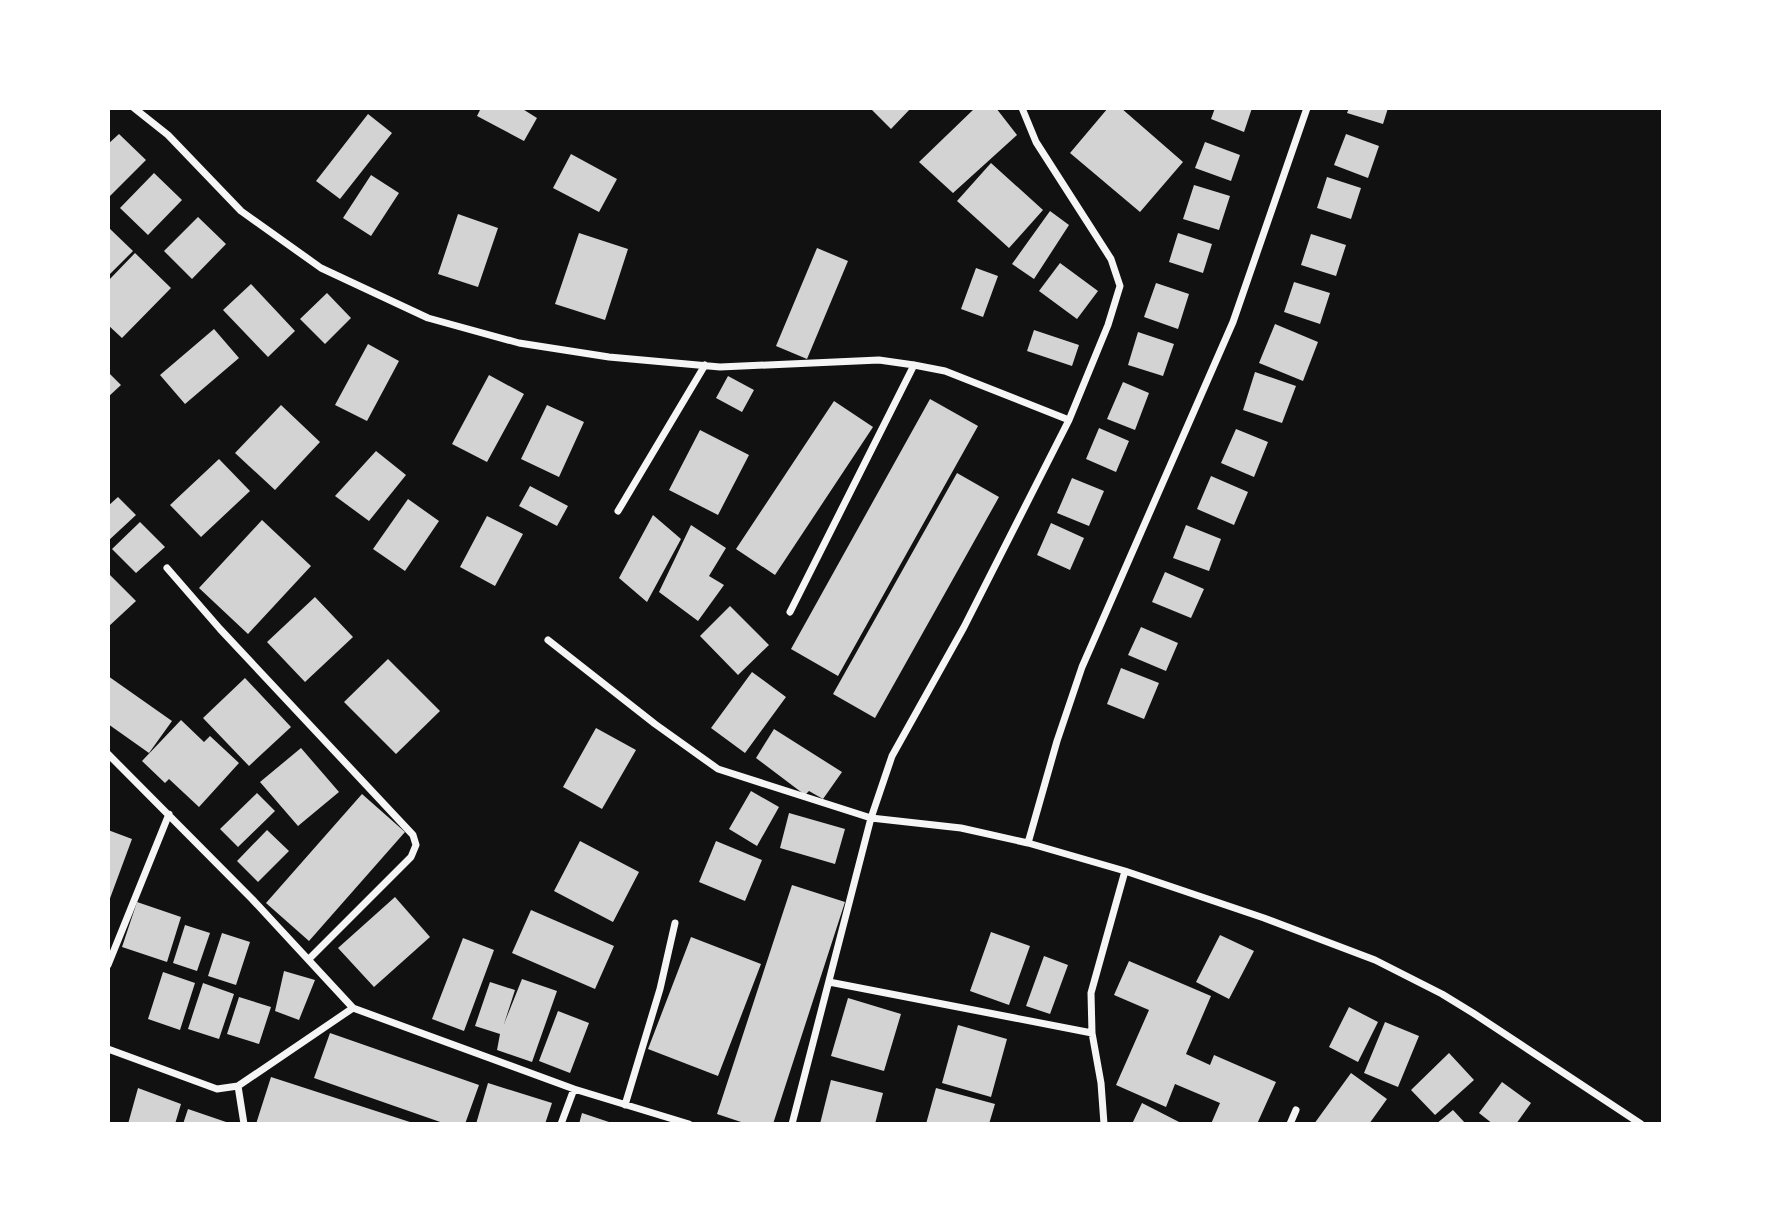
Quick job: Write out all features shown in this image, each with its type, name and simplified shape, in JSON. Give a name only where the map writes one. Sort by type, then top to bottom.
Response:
[{"type":"street","points":[[134,108],[168,135],[241,211],[298,252],[321,268],[428,318],[519,343],[609,357],[705,365],[784,365],[879,360],[914,365],[945,371],[1069,420]]},
{"type":"street","points":[[792,1124],[871,818],[892,755],[964,627],[1069,420],[1108,325],[1120,286],[1111,259],[1035,142],[1022,108]]},
{"type":"street","points":[[1028,843],[1057,741],[1082,667],[1233,323],[1307,108]]},
{"type":"street","points":[[618,511],[705,365]]},
{"type":"street","points":[[790,612],[914,365]]},
{"type":"street","points":[[167,568],[220,629],[413,835],[416,845],[411,857],[309,960]]},
{"type":"street","points":[[548,640],[655,724],[718,769],[871,818],[961,828],[1028,843],[1125,871],[1264,918],[1375,960],[1473,1013],[1641,1124]]},
{"type":"street","points":[[108,754],[169,814],[353,1008],[575,1089],[689,1124]]},
{"type":"street","points":[[108,965],[169,814]]},
{"type":"street","points":[[1104,1124],[1101,1083],[1092,1033],[1091,993],[1125,871]]},
{"type":"street","points":[[625,1104],[660,989],[675,923]]},
{"type":"street","points":[[829,982],[1092,1033]]},
{"type":"street","points":[[108,1049],[217,1089],[238,1086],[353,1008]]},
{"type":"street","points":[[238,1086],[244,1124]]},
{"type":"street","points":[[561,1124],[575,1089]]},
{"type":"street","points":[[1290,1124],[1296,1110]]},
{"type":"building","points":[[481,108],[521,108],[537,118],[524,141],[477,116]]},
{"type":"building","points":[[870,108],[911,108],[891,129]]},
{"type":"building","points":[[975,108],[996,108],[1017,135],[953,193],[919,162]]},
{"type":"building","points":[[1108,108],[1121,108],[1183,162],[1140,212],[1070,153]]},
{"type":"building","points":[[1215,108],[1252,108],[1244,132],[1211,119]]},
{"type":"building","points":[[1349,108],[1388,108],[1383,124],[1347,113]]},
{"type":"building","points":[[368,114],[392,133],[340,199],[316,181]]},
{"type":"building","points":[[119,134],[146,160],[108,198],[108,144]]},
{"type":"building","points":[[1346,134],[1379,146],[1368,178],[1334,165]]},
{"type":"building","points":[[1205,142],[1240,155],[1231,181],[1195,168]]},
{"type":"building","points":[[571,154],[617,179],[599,212],[553,188]]},
{"type":"building","points":[[991,163],[1043,210],[1009,248],[957,201]]},
{"type":"building","points":[[154,173],[182,200],[148,235],[120,208]]},
{"type":"building","points":[[371,175],[399,193],[371,236],[343,218]]},
{"type":"building","points":[[1327,177],[1361,188],[1351,219],[1317,208]]},
{"type":"building","points":[[1194,185],[1230,196],[1219,230],[1183,219]]},
{"type":"building","points":[[1050,211],[1069,225],[1034,279],[1012,264]]},
{"type":"building","points":[[458,214],[498,228],[478,287],[438,274]]},
{"type":"building","points":[[198,217],[226,244],[192,279],[164,251]]},
{"type":"building","points":[[108,227],[133,251],[108,276]]},
{"type":"building","points":[[579,233],[628,249],[605,320],[555,304]]},
{"type":"building","points":[[1178,233],[1212,244],[1203,273],[1169,262]]},
{"type":"building","points":[[1311,234],[1346,245],[1336,276],[1301,265]]},
{"type":"building","points":[[817,248],[848,261],[807,359],[776,346]]},
{"type":"building","points":[[135,253],[171,288],[122,338],[108,325],[108,281]]},
{"type":"building","points":[[1060,263],[1098,291],[1077,319],[1039,291]]},
{"type":"building","points":[[976,268],[998,276],[983,317],[961,309]]},
{"type":"building","points":[[1294,282],[1330,293],[1320,324],[1284,312]]},
{"type":"building","points":[[1156,283],[1189,294],[1178,329],[1144,317]]},
{"type":"building","points":[[251,284],[295,331],[268,357],[223,310]]},
{"type":"building","points":[[327,293],[351,318],[325,344],[300,319]]},
{"type":"building","points":[[1275,324],[1318,342],[1303,381],[1259,363]]},
{"type":"building","points":[[214,329],[239,358],[185,404],[160,375]]},
{"type":"building","points":[[1034,330],[1079,345],[1072,366],[1027,351]]},
{"type":"building","points":[[1138,332],[1174,344],[1163,376],[1128,365]]},
{"type":"building","points":[[368,344],[399,361],[367,421],[335,405]]},
{"type":"building","points":[[108,372],[121,385],[108,397]]},
{"type":"building","points":[[1255,372],[1296,386],[1282,423],[1243,410]]},
{"type":"building","points":[[489,375],[524,394],[487,462],[452,444]]},
{"type":"building","points":[[728,376],[754,390],[742,412],[716,398]]},
{"type":"building","points":[[1123,382],[1149,393],[1135,430],[1107,419]]},
{"type":"building","points":[[930,399],[978,426],[838,676],[791,649]]},
{"type":"building","points":[[834,401],[873,427],[775,575],[736,549]]},
{"type":"building","points":[[281,405],[320,442],[275,490],[235,453]]},
{"type":"building","points":[[547,405],[584,422],[559,477],[521,459]]},
{"type":"building","points":[[1099,428],[1129,441],[1116,472],[1086,459]]},
{"type":"building","points":[[1236,429],[1268,442],[1254,477],[1221,463]]},
{"type":"building","points":[[700,430],[749,455],[718,515],[669,490]]},
{"type":"building","points":[[376,451],[406,475],[369,521],[335,496]]},
{"type":"building","points":[[219,459],[250,491],[201,537],[170,505]]},
{"type":"building","points":[[957,473],[999,497],[875,718],[833,694]]},
{"type":"building","points":[[1211,476],[1248,492],[1234,525],[1197,509]]},
{"type":"building","points":[[1072,478],[1104,491],[1089,526],[1057,513]]},
{"type":"building","points":[[530,486],[568,506],[557,526],[519,506]]},
{"type":"building","points":[[118,497],[136,515],[108,541],[108,506]]},
{"type":"building","points":[[408,499],[439,521],[405,571],[373,549]]},
{"type":"building","points":[[653,515],[681,539],[647,602],[619,578]]},
{"type":"building","points":[[487,516],[523,534],[495,586],[460,567]]},
{"type":"building","points":[[262,520],[311,566],[248,634],[199,588]]},
{"type":"building","points":[[140,522],[165,547],[136,573],[112,549]]},
{"type":"building","points":[[1051,523],[1084,538],[1070,570],[1037,555]]},
{"type":"building","points":[[691,525],[726,548],[709,576],[724,585],[698,621],[659,592]]},
{"type":"building","points":[[1186,525],[1221,539],[1209,571],[1173,558]]},
{"type":"building","points":[[1165,572],[1204,589],[1191,618],[1152,602]]},
{"type":"building","points":[[108,573],[136,601],[108,627]]},
{"type":"building","points":[[315,597],[353,637],[305,682],[267,642]]},
{"type":"building","points":[[730,606],[769,645],[738,675],[700,636]]},
{"type":"building","points":[[1141,627],[1178,643],[1166,671],[1128,655]]},
{"type":"building","points":[[388,659],[440,711],[396,754],[344,702]]},
{"type":"building","points":[[1121,668],[1159,683],[1144,719],[1107,704]]},
{"type":"building","points":[[752,672],[786,697],[745,753],[711,728]]},
{"type":"building","points":[[108,676],[172,721],[149,753],[108,724]]},
{"type":"building","points":[[245,678],[291,727],[249,766],[203,718]]},
{"type":"building","points":[[181,720],[204,742],[210,736],[239,763],[199,807],[169,779],[165,783],[142,761]]},
{"type":"building","points":[[596,728],[636,750],[602,809],[563,787]]},
{"type":"building","points":[[774,729],[842,772],[823,799],[809,791],[805,795],[756,758]]},
{"type":"building","points":[[301,748],[339,792],[298,826],[260,782]]},
{"type":"building","points":[[751,791],[779,807],[757,846],[729,829]]},
{"type":"building","points":[[257,793],[275,811],[238,847],[220,829]]},
{"type":"building","points":[[362,794],[405,832],[309,941],[266,903]]},
{"type":"building","points":[[789,813],[845,829],[835,864],[780,848]]},
{"type":"building","points":[[108,830],[132,839],[109,901],[108,901]]},
{"type":"building","points":[[267,830],[289,851],[258,882],[237,861]]},
{"type":"building","points":[[580,841],[639,872],[613,922],[554,891]]},
{"type":"building","points":[[716,841],[762,860],[745,901],[699,882]]},
{"type":"building","points":[[792,885],[845,902],[773,1124],[747,1124],[717,1114]]},
{"type":"building","points":[[395,897],[430,937],[374,987],[338,948]]},
{"type":"building","points":[[137,902],[181,917],[167,962],[122,947]]},
{"type":"building","points":[[531,910],[614,946],[595,989],[512,953]]},
{"type":"building","points":[[185,925],[210,933],[197,971],[173,963]]},
{"type":"building","points":[[991,932],[1030,946],[1009,1005],[970,991]]},
{"type":"building","points":[[222,933],[250,942],[236,985],[208,976]]},
{"type":"building","points":[[1220,935],[1254,951],[1229,999],[1196,982]]},
{"type":"building","points":[[691,937],[761,964],[718,1076],[648,1049]]},
{"type":"building","points":[[463,938],[494,950],[464,1031],[432,1019]]},
{"type":"building","points":[[1044,956],[1068,965],[1050,1014],[1026,1006]]},
{"type":"building","points":[[1129,961],[1211,996],[1186,1054],[1210,1065],[1214,1055],[1276,1082],[1257,1124],[1211,1124],[1220,1103],[1175,1084],[1166,1107],[1116,1085],[1149,1010],[1114,995]]},
{"type":"building","points":[[284,971],[315,980],[299,1020],[275,1011]]},
{"type":"building","points":[[163,972],[195,983],[180,1030],[148,1019]]},
{"type":"building","points":[[522,979],[557,991],[532,1062],[497,1050],[500,1034],[475,1026],[490,982],[515,990],[504,1024]]},
{"type":"building","points":[[203,983],[234,994],[219,1039],[188,1029]]},
{"type":"building","points":[[239,997],[271,1007],[259,1044],[227,1034]]},
{"type":"building","points":[[848,998],[901,1014],[884,1071],[831,1056]]},
{"type":"building","points":[[1349,1007],[1378,1022],[1358,1062],[1329,1047]]},
{"type":"building","points":[[558,1011],[589,1023],[570,1073],[539,1061]]},
{"type":"building","points":[[1385,1022],[1419,1036],[1398,1087],[1364,1073]]},
{"type":"building","points":[[958,1025],[1007,1039],[991,1097],[942,1083]]},
{"type":"building","points":[[330,1033],[479,1085],[465,1124],[446,1124],[314,1078]]},
{"type":"building","points":[[1449,1053],[1474,1080],[1435,1115],[1411,1090]]},
{"type":"building","points":[[1351,1073],[1387,1099],[1369,1124],[1314,1124]]},
{"type":"building","points":[[271,1077],[413,1123],[413,1124],[256,1124]]},
{"type":"building","points":[[831,1080],[883,1093],[875,1124],[820,1124]]},
{"type":"building","points":[[1502,1082],[1531,1103],[1516,1124],[1493,1124],[1479,1113]]},
{"type":"building","points":[[488,1083],[552,1103],[545,1124],[476,1124]]},
{"type":"building","points":[[138,1088],[181,1104],[175,1124],[128,1124]]},
{"type":"building","points":[[936,1088],[995,1104],[989,1124],[926,1124]]},
{"type":"building","points":[[1142,1103],[1183,1124],[1132,1124]]},
{"type":"building","points":[[188,1109],[229,1123],[229,1124],[183,1124]]},
{"type":"building","points":[[1453,1110],[1466,1124],[1436,1124]]},
{"type":"building","points":[[582,1113],[612,1123],[612,1124],[579,1124]]}]
